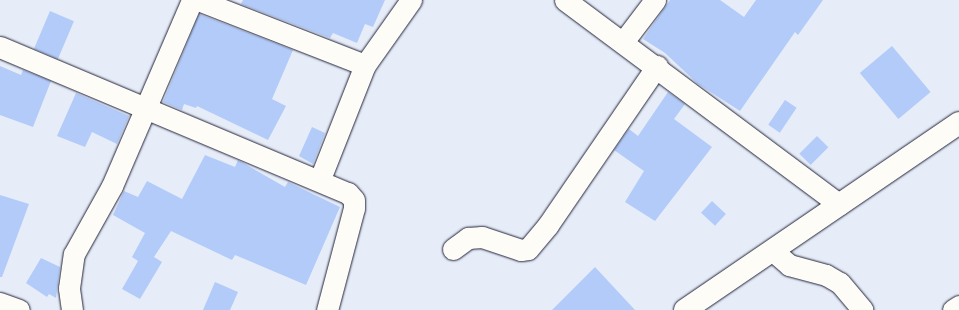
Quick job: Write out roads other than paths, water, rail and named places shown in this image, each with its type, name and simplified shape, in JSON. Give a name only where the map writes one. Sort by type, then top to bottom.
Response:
[{"type":"street","points":[[72,310],[69,288],[74,254],[112,186],[192,0]]},
{"type":"street","points":[[198,0],[366,65]]},
{"type":"street","points":[[320,179],[366,65],[411,0]]},
{"type":"street","points":[[565,0],[657,66],[839,204]]},
{"type":"street","points":[[624,42],[656,0]]},
{"type":"street","points":[[0,47],[320,179],[348,193],[354,200],[327,310]]},
{"type":"street","points":[[453,249],[468,238],[482,237],[521,250],[528,249],[548,225],[657,66]]},
{"type":"street","points":[[686,310],[959,123]]},
{"type":"street","points":[[772,250],[789,265],[826,275],[840,282],[863,310]]},
{"type":"street","points":[[0,303],[19,310]]},
{"type":"street","points":[[953,310],[959,306]]}]
